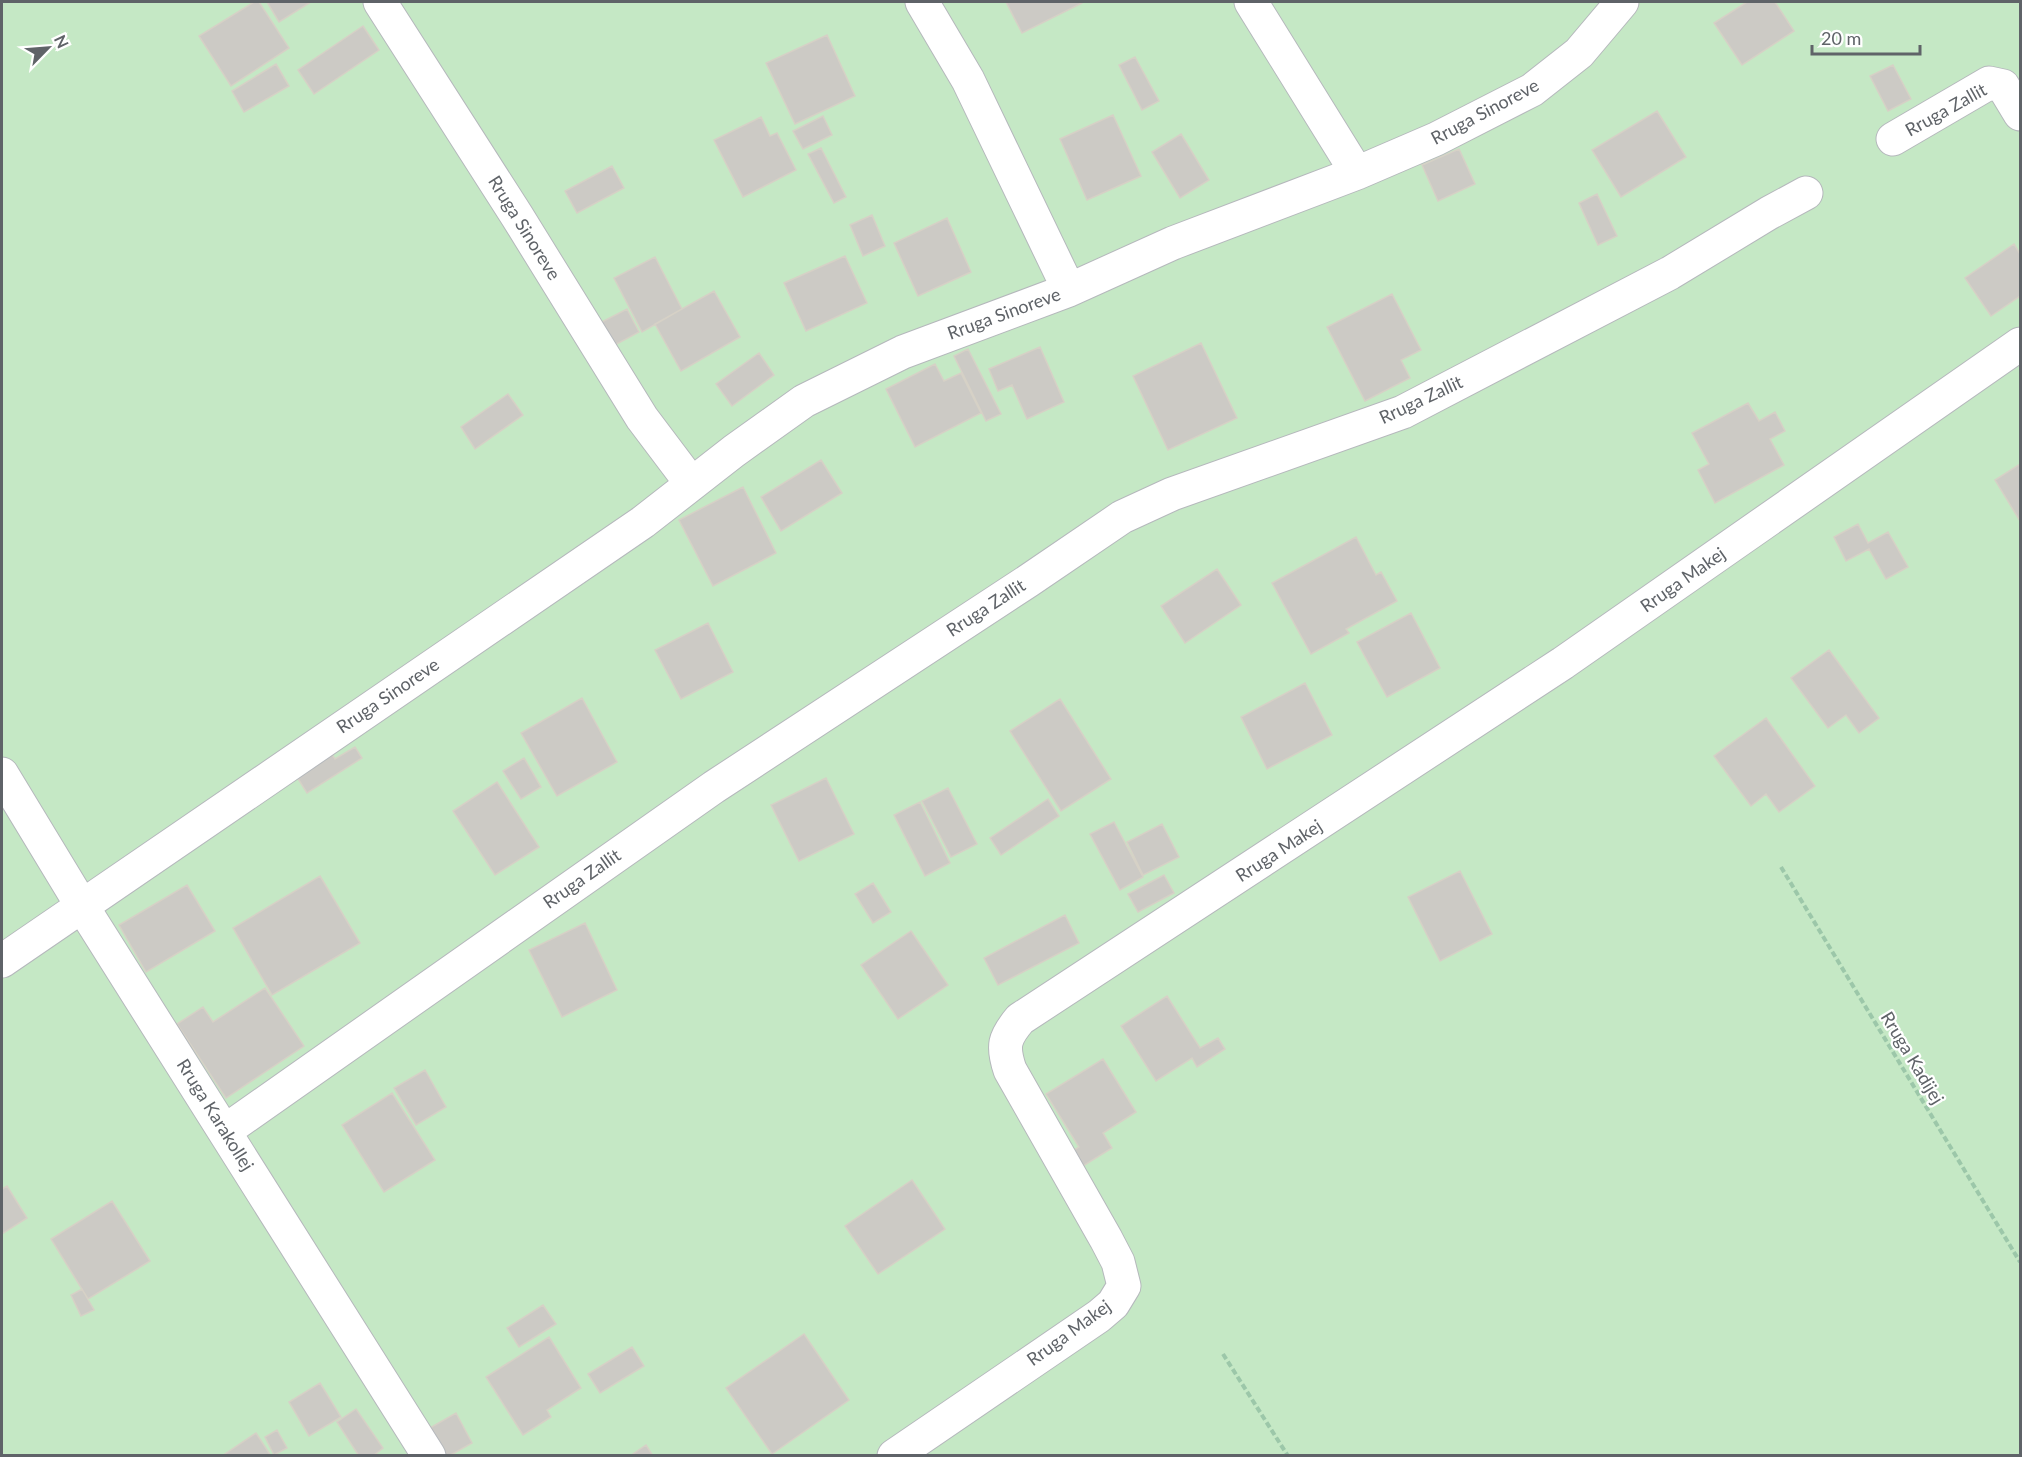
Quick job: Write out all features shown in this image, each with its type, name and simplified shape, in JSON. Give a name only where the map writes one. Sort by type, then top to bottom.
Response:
[{"type":"street","name":"Rruga Sinoreve","points":[[380,2],[517,216],[642,418],[691,483]]},
{"type":"street","name":"Rruga Sinoreve","points":[[922,2],[968,80],[1069,290]]},
{"type":"street","points":[[1251,2],[1357,173]]},
{"type":"street","name":"Rruga Sinoreve","points":[[2,961],[643,522],[691,483],[804,401],[903,352],[1069,290],[1173,243],[1357,173],[1436,139],[1532,90],[1579,53],[1622,2]]},
{"type":"street","name":"Rruga Zallit","points":[[1893,139],[1989,83],[2003,86],[2020,114]]},
{"type":"street","name":"Rruga Zallit","points":[[225,1131],[714,787],[1122,517],[1172,494],[1402,412],[1670,273],[1769,213],[1806,194]]},
{"type":"street","name":"Rruga Makej","points":[[894,1455],[1099,1316],[1113,1304],[1124,1286],[1118,1262],[1010,1070],[1005,1055],[1005,1043],[1009,1032],[1020,1019],[1563,663],[2020,344]]},
{"type":"street","name":"Rruga Karakollej","points":[[2,774],[82,906],[429,1455]]},
{"type":"path","name":"Rruga Kadijej","points":[[1781,867],[2020,1262]]},
{"type":"path","points":[[1223,1354],[1288,1455]]},
{"type":"green space","points":[[2,2],[2020,2],[2020,1455],[2,1456]]},
{"type":"building","points":[[254,2],[259,2],[289,48],[231,86],[199,36]]},
{"type":"building","points":[[267,2],[311,2],[279,22]]},
{"type":"building","points":[[1006,2],[1082,2],[1082,3],[1022,33]]},
{"type":"building","points":[[1747,2],[1775,2],[1794,31],[1742,65],[1714,23]]},
{"type":"building","points":[[363,26],[379,50],[314,94],[298,70]]},
{"type":"building","points":[[827,35],[855,96],[795,124],[766,63]]},
{"type":"building","points":[[1135,57],[1159,101],[1142,110],[1119,65]]},
{"type":"building","points":[[276,64],[289,86],[244,112],[232,91]]},
{"type":"building","points":[[1893,65],[1911,99],[1888,111],[1870,76]]},
{"type":"building","points":[[1657,111],[1686,157],[1621,197],[1592,150]]},
{"type":"building","points":[[1113,115],[1141,176],[1087,200],[1060,139]]},
{"type":"building","points":[[823,116],[832,135],[803,149],[793,131]]},
{"type":"building","points":[[761,117],[770,136],[777,133],[796,170],[743,197],[714,140]]},
{"type":"building","points":[[1181,134],[1209,180],[1180,198],[1152,152]]},
{"type":"building","points":[[821,148],[846,197],[834,203],[808,154]]},
{"type":"building","points":[[1459,149],[1475,184],[1438,201],[1422,165]]},
{"type":"building","points":[[612,166],[624,188],[577,213],[565,191]]},
{"type":"building","points":[[1597,194],[1617,236],[1598,245],[1579,203]]},
{"type":"building","points":[[872,215],[885,246],[863,256],[850,225]]},
{"type":"building","points":[[947,218],[971,272],[918,296],[894,243]]},
{"type":"building","points":[[2014,244],[2020,254],[2020,296],[1991,316],[1965,278]]},
{"type":"building","points":[[845,256],[867,303],[806,331],[784,283]]},
{"type":"building","points":[[655,257],[682,309],[642,332],[614,278]]},
{"type":"building","points":[[714,291],[740,337],[681,371],[655,324]]},
{"type":"building","points":[[1392,294],[1421,350],[1401,360],[1410,378],[1365,401],[1327,327]]},
{"type":"building","points":[[627,309],[639,332],[602,352],[590,328]]},
{"type":"building","points":[[1201,343],[1237,418],[1168,450],[1133,376]]},
{"type":"building","points":[[1040,347],[1064,402],[1027,419],[1012,385],[998,391],[989,369]]},
{"type":"building","points":[[968,349],[1001,414],[986,421],[954,356]]},
{"type":"building","points":[[759,353],[774,375],[732,406],[716,384]]},
{"type":"building","points":[[935,364],[944,381],[961,373],[981,413],[915,447],[886,389]]},
{"type":"building","points":[[508,394],[523,415],[475,449],[461,427]]},
{"type":"building","points":[[1748,403],[1759,421],[1775,412],[1785,431],[1770,439],[1784,465],[1715,503],[1698,470],[1709,464],[1692,433]]},
{"type":"building","points":[[821,460],[842,493],[781,531],[761,497]]},
{"type":"building","points":[[2020,464],[2020,521],[1995,480]]},
{"type":"building","points":[[743,487],[776,553],[713,586],[679,520]]},
{"type":"building","points":[[1858,524],[1868,543],[1888,532],[1908,567],[1886,579],[1869,549],[1846,561],[1834,537]]},
{"type":"building","points":[[1356,537],[1376,575],[1381,572],[1397,601],[1346,629],[1349,633],[1311,654],[1272,583]]},
{"type":"building","points":[[1217,569],[1241,605],[1185,643],[1161,606]]},
{"type":"building","points":[[1411,613],[1440,668],[1387,697],[1357,642]]},
{"type":"building","points":[[708,623],[733,672],[681,699],[655,650]]},
{"type":"building","points":[[1829,650],[1879,718],[1859,733],[1846,715],[1828,728],[1791,678]]},
{"type":"building","points":[[1305,683],[1332,735],[1267,769],[1241,717]]},
{"type":"building","points":[[582,698],[617,762],[557,796],[521,733]]},
{"type":"building","points":[[1060,699],[1111,779],[1061,811],[1010,731]]},
{"type":"building","points":[[1766,718],[1815,786],[1779,812],[1766,794],[1751,806],[1714,756]]},
{"type":"building","points":[[325,744],[335,759],[355,747],[362,758],[307,793],[290,766]]},
{"type":"building","points":[[524,758],[541,787],[521,799],[503,771]]},
{"type":"building","points":[[826,778],[854,834],[799,861],[771,805]]},
{"type":"building","points":[[497,782],[539,847],[495,875],[453,811]]},
{"type":"building","points":[[948,788],[977,844],[951,857],[922,801]]},
{"type":"building","points":[[1048,799],[1059,816],[1001,855],[990,838]]},
{"type":"building","points":[[920,802],[950,863],[925,876],[894,815]]},
{"type":"building","points":[[1114,822],[1143,877],[1120,890],[1090,834]]},
{"type":"building","points":[[1162,824],[1179,857],[1143,875],[1127,842]]},
{"type":"building","points":[[1460,871],[1492,934],[1440,961],[1408,897]]},
{"type":"building","points":[[1164,875],[1174,893],[1138,912],[1128,894]]},
{"type":"building","points":[[320,876],[360,943],[272,995],[233,928]]},
{"type":"building","points":[[873,883],[891,912],[873,923],[855,894]]},
{"type":"building","points":[[187,885],[215,931],[146,972],[119,925]]},
{"type":"building","points":[[1065,915],[1079,943],[998,985],[984,958]]},
{"type":"building","points":[[585,923],[617,990],[562,1017],[529,950]]},
{"type":"building","points":[[911,931],[948,985],[898,1019],[861,965]]},
{"type":"building","points":[[265,988],[304,1046],[226,1098],[177,1024],[203,1007],[213,1022]]},
{"type":"building","points":[[1167,996],[1200,1048],[1218,1038],[1225,1049],[1197,1067],[1192,1058],[1156,1081],[1121,1026]]},
{"type":"building","points":[[1103,1059],[1136,1112],[1103,1133],[1112,1148],[1075,1171],[1066,1155],[1079,1147],[1046,1094]]},
{"type":"building","points":[[425,1070],[446,1107],[416,1125],[394,1088]]},
{"type":"building","points":[[392,1093],[435,1160],[384,1192],[342,1125]]},
{"type":"building","points":[[912,1180],[945,1229],[878,1274],[845,1226]]},
{"type":"building","points":[[7,1186],[27,1218],[2,1234],[2,1189]]},
{"type":"building","points":[[112,1201],[150,1261],[88,1299],[51,1239]]},
{"type":"building","points":[[82,1289],[94,1310],[81,1316],[71,1295]]},
{"type":"building","points":[[543,1305],[556,1324],[519,1347],[507,1328]]},
{"type":"building","points":[[804,1334],[849,1400],[772,1454],[726,1388]]},
{"type":"building","points":[[549,1337],[581,1388],[547,1410],[551,1417],[523,1435],[486,1377]]},
{"type":"building","points":[[632,1347],[644,1366],[600,1393],[588,1374]]},
{"type":"building","points":[[320,1383],[341,1417],[309,1436],[289,1402]]},
{"type":"building","points":[[356,1409],[383,1448],[373,1456],[359,1456],[337,1422]]},
{"type":"building","points":[[456,1413],[472,1443],[449,1456],[442,1456],[428,1429]]},
{"type":"building","points":[[277,1430],[287,1448],[274,1455],[265,1437]]},
{"type":"building","points":[[256,1433],[271,1456],[222,1456]]},
{"type":"building","points":[[646,1445],[653,1456],[630,1456]]}]
